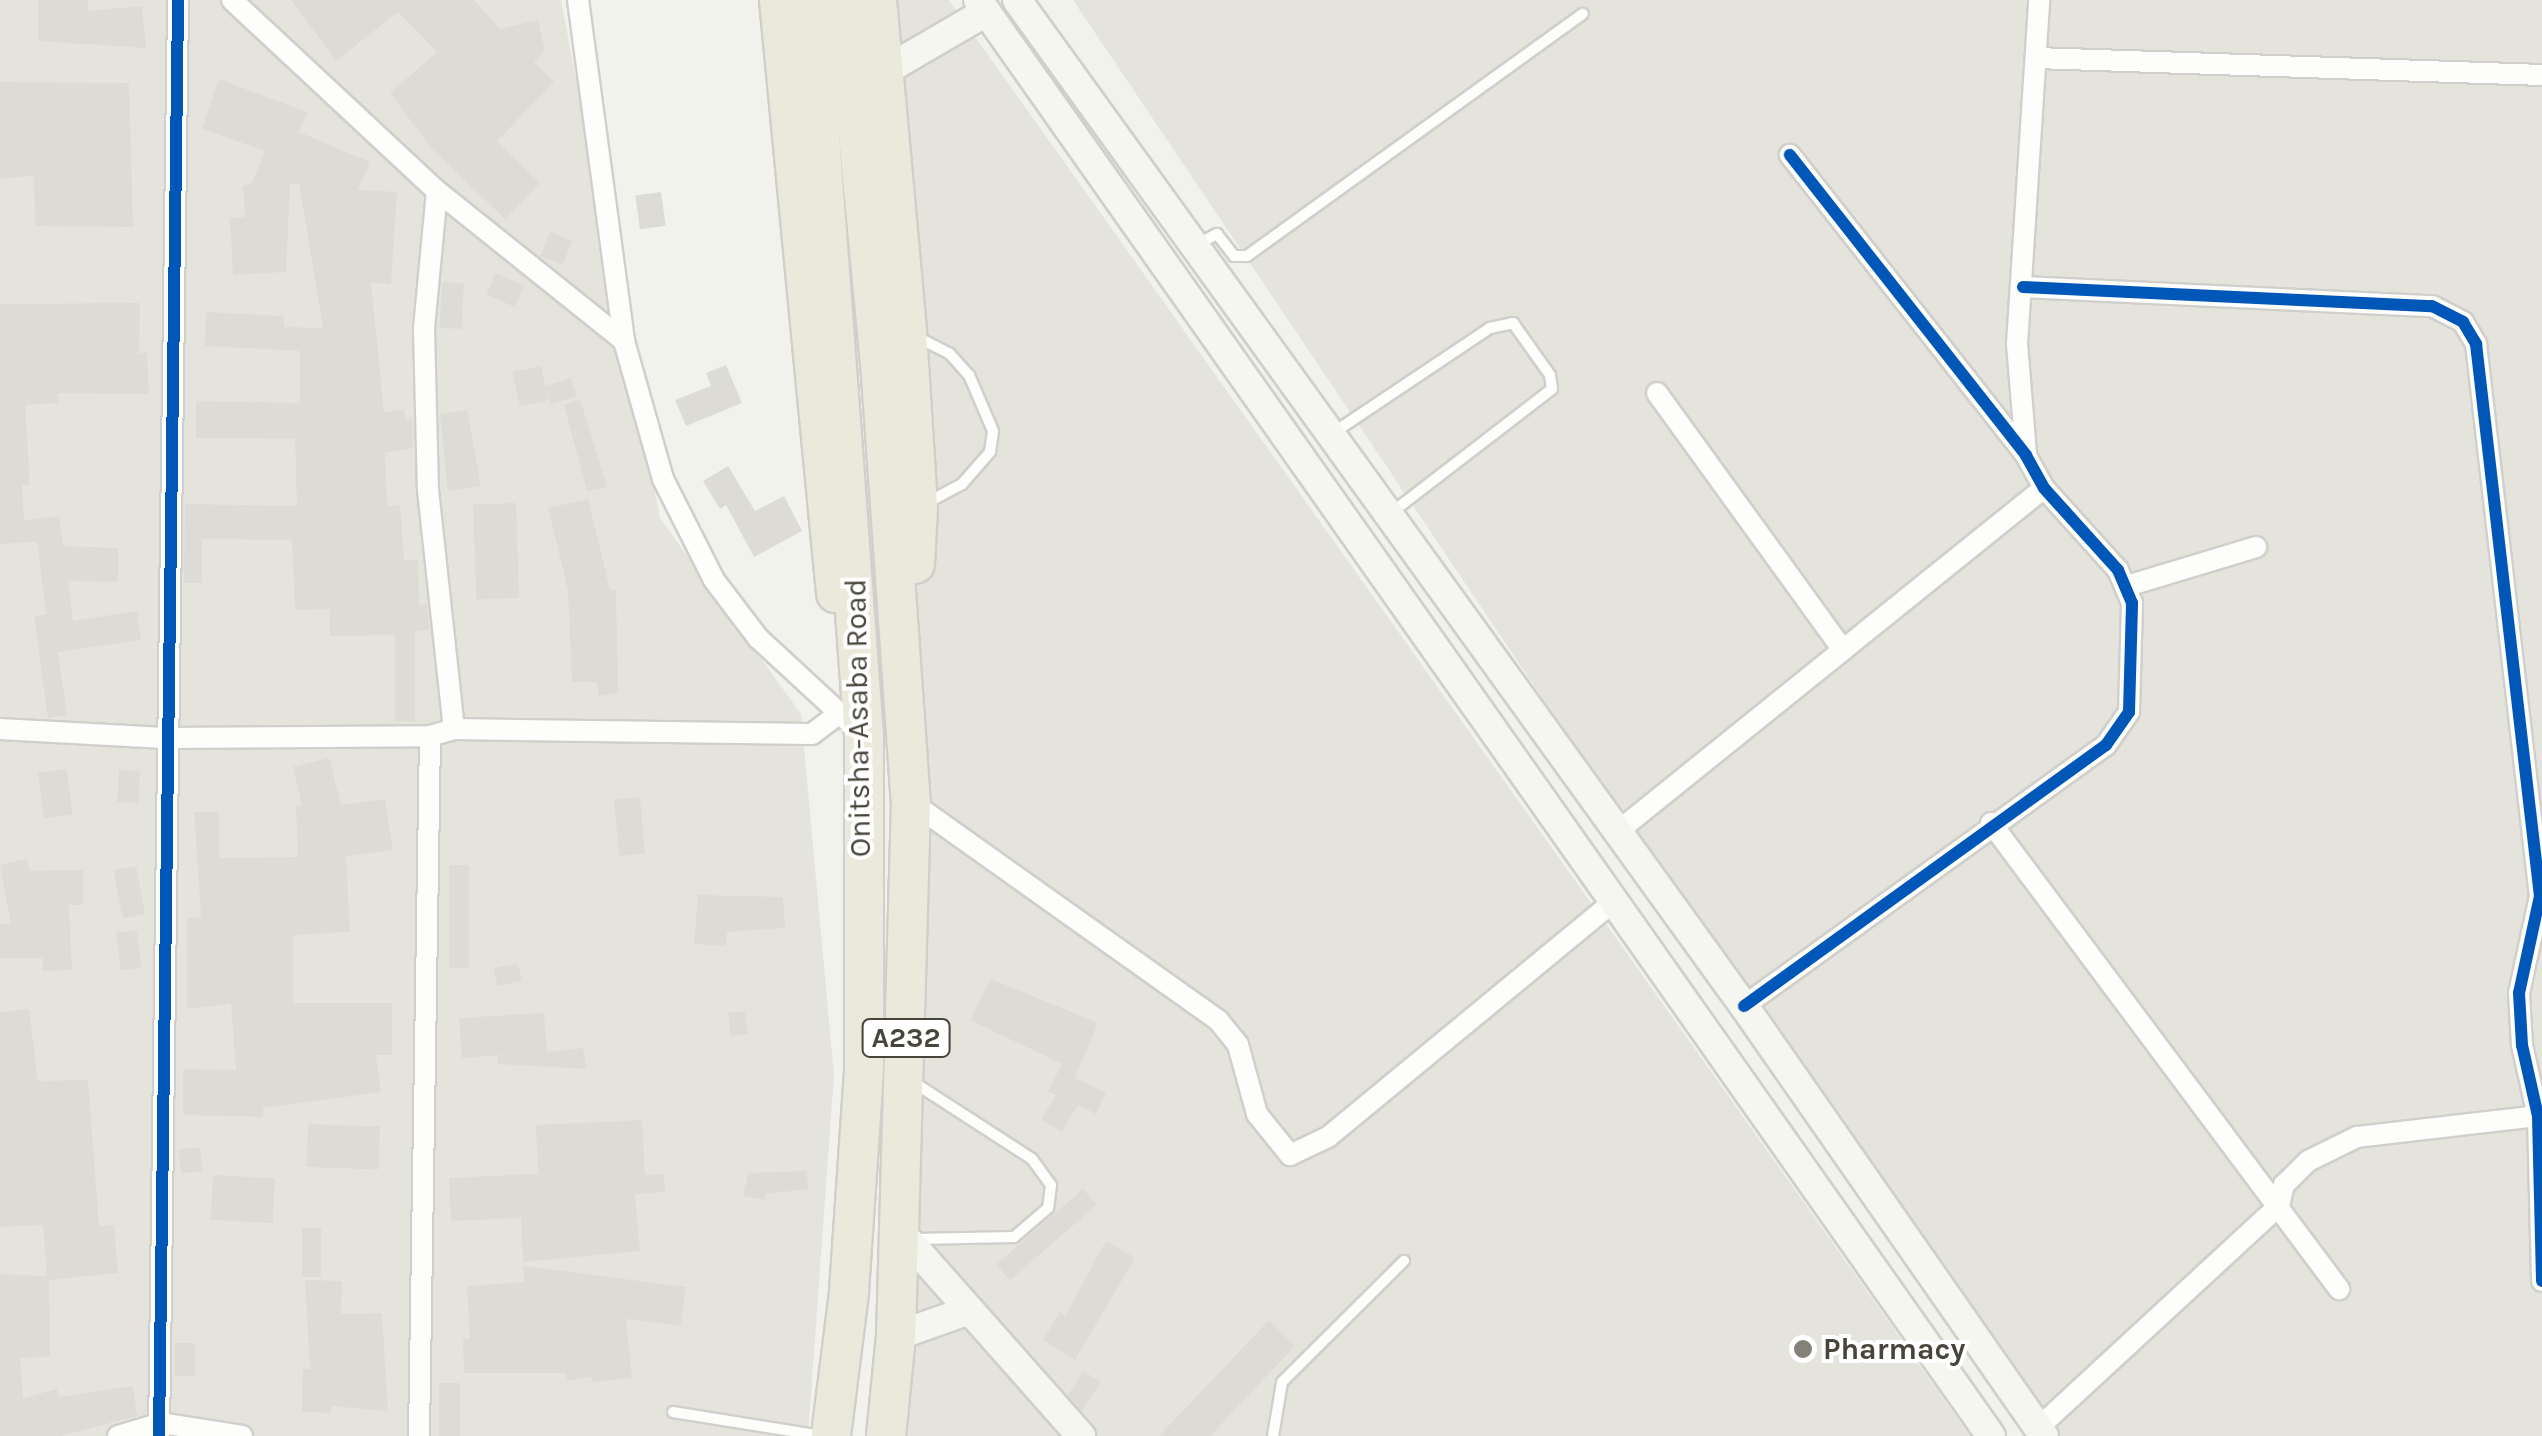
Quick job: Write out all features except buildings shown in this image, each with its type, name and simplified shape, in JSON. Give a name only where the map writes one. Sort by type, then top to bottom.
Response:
[{"type":"highway","points":[[779,0],[826,536],[844,636],[860,666]]},
{"type":"highway","name":"Onitsha-Asaba Road","points":[[810,0],[860,666],[852,725],[864,1071],[849,1293],[831,1436]]},
{"type":"highway","name":"A232","points":[[845,0],[903,640],[911,802],[902,1234],[886,1436]]},
{"type":"highway","points":[[877,0],[888,68],[918,508],[903,640]]},
{"type":"main road","points":[[1020,1],[1191,248],[1332,433],[1744,1006],[2041,1432]]},
{"type":"main road","points":[[888,68],[982,6],[1991,1436]]},
{"type":"main road","points":[[902,1234],[1082,1436]]},
{"type":"main road","points":[[896,1336],[970,1310]]},
{"type":"street","points":[[160,1429],[165,738],[178,0]]},
{"type":"street","points":[[232,0],[437,190],[624,340]]},
{"type":"street","points":[[578,0],[624,340],[663,478],[692,542],[758,638],[852,725]]},
{"type":"street","points":[[2026,455],[2017,344],[2038,0]]},
{"type":"street","points":[[2036,58],[2542,75]]},
{"type":"street","points":[[1744,1006],[2121,728],[2129,712],[2132,603],[2126,586],[2044,488],[2026,455],[1790,155]]},
{"type":"street","points":[[437,190],[424,328],[428,490],[454,729]]},
{"type":"street","points":[[2023,287],[2432,306],[2464,322],[2476,344],[2540,896],[2519,993],[2522,1045],[2538,1116],[2542,1280]]},
{"type":"street","points":[[1657,394],[1842,650]]},
{"type":"street","points":[[1617,832],[2044,488]]},
{"type":"street","points":[[2126,586],[2256,547]]},
{"type":"street","points":[[0,729],[165,738],[430,736],[454,729],[812,734],[852,725]]},
{"type":"street","points":[[418,1436],[430,736]]},
{"type":"street","points":[[911,802],[1218,1020],[1238,1045],[1257,1114],[1290,1155],[1328,1137],[1614,901]]},
{"type":"street","points":[[1991,823],[2338,1289]]},
{"type":"street","points":[[2041,1432],[2279,1206],[2294,1172],[2357,1136],[2538,1116]]},
{"type":"street","points":[[118,1436],[160,1429],[242,1436]]},
{"type":"lane","points":[[1191,248],[1218,234],[1234,256],[1247,256],[1583,14]]},
{"type":"lane","points":[[1332,433],[1490,328],[1513,324],[1522,336],[1552,389],[1390,514]]},
{"type":"lane","points":[[907,332],[949,352],[969,376],[993,431],[990,452],[962,484],[918,508]]},
{"type":"lane","points":[[902,1234],[1014,1236],[1048,1208],[1051,1185],[1032,1159],[905,1077]]},
{"type":"lane","points":[[1273,1436],[1282,1382],[1404,1261]]},
{"type":"lane","points":[[672,1412],[823,1436]]},
{"type":"shaded area","points":[[0,0],[561,0],[660,518],[801,714],[834,1075],[808,1436],[0,1436]]},
{"type":"shaded area","points":[[855,0],[949,0],[1970,1436],[902,1436],[917,1216]]},
{"type":"shaded area","points":[[1073,0],[2542,0],[2542,1436],[2053,1436],[1834,1132]]},
{"type":"cycle path","points":[[159,1436],[178,0]]},
{"type":"cycle path","points":[[1744,1006],[2106,745],[2129,712],[2132,603],[2118,570],[2044,488],[2026,455],[1790,155]]},
{"type":"cycle path","points":[[2023,287],[2432,306],[2463,322],[2476,344],[2540,896],[2519,993],[2522,1045],[2538,1116],[2542,1281]]},
{"type":"place","name":"Pharmacy","points":[[1803,1349]]}]
